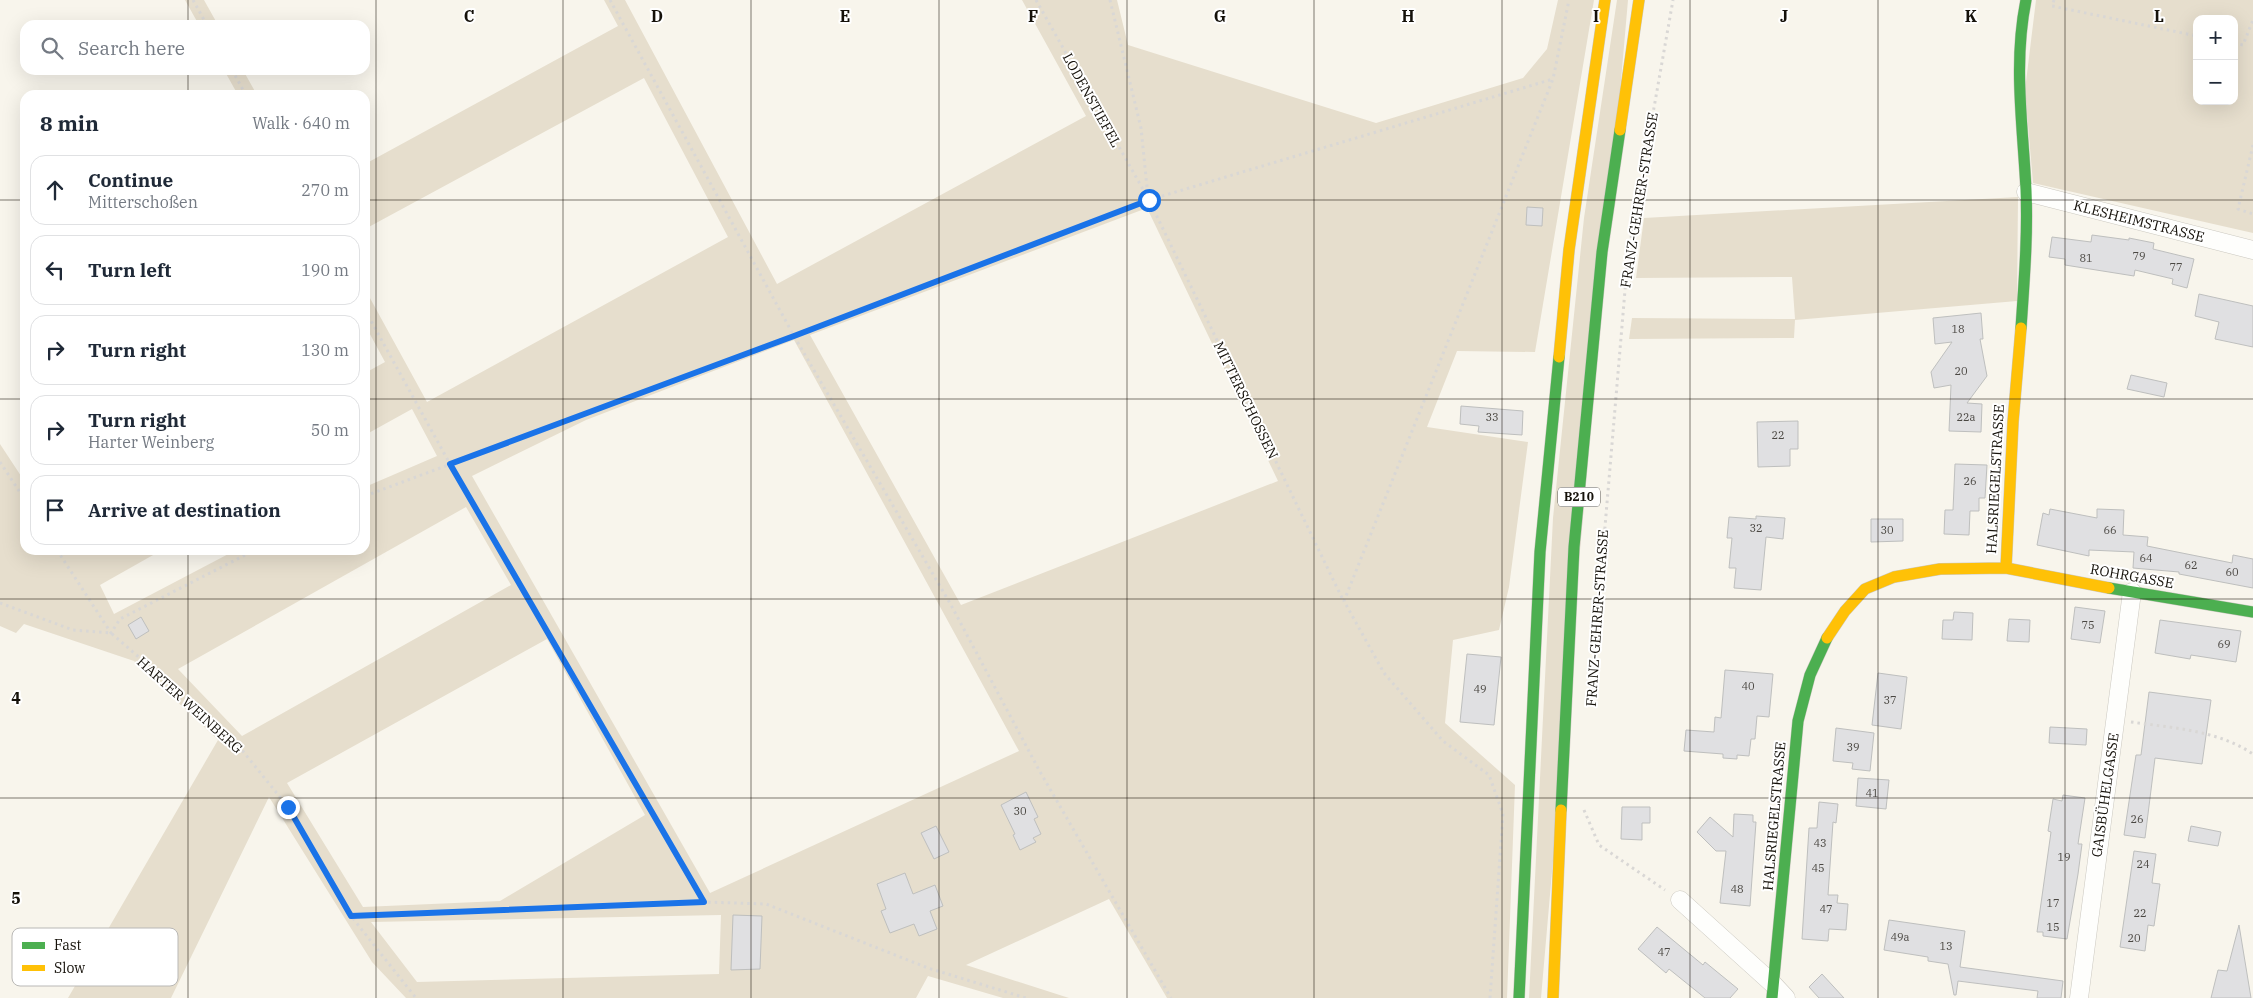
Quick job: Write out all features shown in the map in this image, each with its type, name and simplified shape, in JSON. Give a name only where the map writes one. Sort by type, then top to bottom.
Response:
[{"type":"main road","name":"B210","points":[[1519,998],[1540,552],[1569,250],[1605,0]]},
{"type":"main road","name":"B210","points":[[1553,998],[1558,845],[1574,547],[1602,252],[1639,0]]},
{"type":"main road","name":"HALSRIEGELSTRASSE","points":[[1773,991],[1798,721],[1810,675],[1827,638],[1845,611],[1865,589],[1894,576],[1940,569],[2006,568],[2013,422],[2023,299],[2026,192],[2018,87],[2021,24],[2026,0]]},
{"type":"main road","name":"ROHRGASSE","points":[[2006,568],[2132,592],[2253,612]]},
{"type":"street","name":"KLESHEIMSTRASSE","points":[[2026,192],[2253,250]]},
{"type":"street","name":"GAISBÜHELGASSE","points":[[2078,998],[2132,592]]},
{"type":"street","points":[[1680,900],[1773,991],[1786,998]]},
{"type":"path","points":[[193,0],[204,20]]},
{"type":"path","points":[[610,0],[794,336],[951,605],[1039,770],[1171,998]]},
{"type":"path","name":"LODENSTIEFEL","points":[[1036,0],[1149,200]]},
{"type":"path","points":[[1110,0],[1141,128],[1149,200]]},
{"type":"path","points":[[1344,601],[1553,79],[1570,0]]},
{"type":"path","name":"FRANZ-GEHRER-STRASSE","points":[[1590,712],[1628,255],[1673,0]]},
{"type":"path","points":[[2054,0],[2052,6],[2193,35]]},
{"type":"path","points":[[2238,44],[2243,45],[2253,20]]},
{"type":"path","points":[[235,75],[243,90]]},
{"type":"path","points":[[370,494],[794,336],[1149,200],[1553,79]]},
{"type":"path","points":[[2253,145],[2238,209],[2253,214]]},
{"type":"path","name":"MITTERSCHOSSEN","points":[[1149,200],[1344,601],[1384,673],[1443,741],[1489,775],[1503,814],[1490,998]]},
{"type":"path","points":[[370,319],[450,464],[704,902]]},
{"type":"path","points":[[0,462],[20,492]]},
{"type":"path","name":"HARTER WEINBERG","points":[[60,555],[111,633],[232,739],[288,807],[351,916],[416,998]]},
{"type":"path","points":[[0,603],[73,630],[111,633],[120,620],[245,555]]},
{"type":"path","points":[[2115,720],[2212,734],[2253,754]]},
{"type":"path","points":[[1583,808],[1599,845],[1680,900]]},
{"type":"path","points":[[351,916],[704,902],[766,904],[928,968],[1026,998]]},
{"type":"shaded area","points":[[185,0],[204,0],[215,20],[196,20]]},
{"type":"shaded area","points":[[604,0],[625,0],[777,284],[1086,116],[1022,0],[1117,0],[1128,45],[1376,123],[1523,78],[1547,49],[1558,0],[1594,0],[1535,352],[1457,351],[1427,427],[1528,442],[1509,587],[1499,630],[1453,640],[1445,723],[1515,785],[1507,998],[1167,998],[1109,899],[966,965],[1069,998],[1003,998],[928,976],[916,998],[406,998],[372,962],[269,797],[178,984],[178,928],[109,928],[218,740],[134,661],[24,624],[16,633],[0,626],[0,444],[20,474],[20,555],[153,555],[100,585],[114,614],[226,555],[370,555],[370,485],[437,456],[412,409],[370,432],[370,370],[385,362],[370,334],[370,298],[427,402],[728,237],[644,78],[370,226],[370,161],[618,26]],"holes":[[[1147,208],[1278,481],[961,605],[810,335]],[[794,340],[1019,751],[710,893],[472,476],[586,420]],[[466,507],[511,585],[242,736],[178,669]],[[547,639],[645,815],[500,901],[363,907],[287,783]],[[721,915],[719,974],[417,982],[371,922]]]},
{"type":"shaded area","points":[[1617,0],[1628,0],[1541,998],[1529,998],[1553,518],[1584,218]]},
{"type":"shaded area","points":[[2036,0],[2253,0],[2253,233],[2033,183],[2025,90]]},
{"type":"shaded area","points":[[227,75],[246,75],[254,90],[235,90]]},
{"type":"shaded area","points":[[2018,197],[2017,301],[1795,320],[1794,338],[1629,339],[1632,318],[1795,319],[1792,277],[1636,278],[1644,218]]},
{"type":"shaded area","points":[[75,986],[177,986],[171,998],[68,998]]},
{"type":"building","points":[[1527,207],[1543,208],[1542,226],[1526,225]]},
{"type":"building","points":[[2092,235],[2129,240],[2129,238],[2154,243],[2153,249],[2194,259],[2187,288],[2172,284],[2173,279],[2135,270],[2134,276],[2065,265],[2065,259],[2049,257],[2052,237],[2091,242]]},
{"type":"building","points":[[2199,294],[2253,306],[2253,347],[2215,339],[2219,322],[2195,316]]},
{"type":"building","points":[[1981,313],[1983,339],[1980,339],[1987,376],[1967,403],[1982,404],[1981,432],[1949,431],[1951,385],[1934,388],[1931,372],[1952,342],[1935,344],[1933,318]]},
{"type":"building","points":[[2131,375],[2167,383],[2164,397],[2127,389]]},
{"type":"building","points":[[1461,406],[1523,411],[1522,435],[1478,432],[1479,426],[1460,424]]},
{"type":"building","points":[[1798,421],[1798,449],[1790,449],[1790,466],[1758,467],[1757,422]]},
{"type":"building","points":[[1955,464],[1987,465],[1985,498],[1979,498],[1979,511],[1970,511],[1969,535],[1944,534],[1945,510],[1953,510]]},
{"type":"building","points":[[2050,509],[2097,518],[2097,509],[2124,510],[2123,535],[2148,537],[2147,546],[2232,563],[2233,555],[2253,559],[2253,588],[2179,574],[2179,572],[2133,568],[2134,552],[2089,550],[2089,556],[2037,545],[2043,513],[2049,515]]},
{"type":"building","points":[[1756,516],[1785,518],[1783,539],[1766,537],[1761,590],[1734,588],[1736,568],[1729,568],[1732,538],[1727,538],[1729,517],[1756,519]]},
{"type":"building","points":[[1871,519],[1903,519],[1903,541],[1871,542]]},
{"type":"building","points":[[2075,607],[2105,611],[2100,643],[2071,639]]},
{"type":"building","points":[[1954,612],[1973,613],[1972,640],[1942,639],[1943,620],[1953,620]]},
{"type":"building","points":[[141,617],[149,631],[136,639],[128,625]]},
{"type":"building","points":[[2009,619],[2030,620],[2029,642],[2007,641]]},
{"type":"building","points":[[2160,620],[2241,631],[2236,662],[2191,655],[2190,659],[2155,653]]},
{"type":"building","points":[[1467,654],[1501,657],[1494,725],[1460,722]]},
{"type":"building","points":[[1725,670],[1773,674],[1769,717],[1757,716],[1755,739],[1751,739],[1749,756],[1737,755],[1737,759],[1723,758],[1723,754],[1684,751],[1686,730],[1714,732],[1715,717],[1721,718]]},
{"type":"building","points":[[1878,673],[1907,677],[1901,729],[1872,725]]},
{"type":"building","points":[[2149,692],[2211,700],[2202,764],[2155,758],[2145,838],[2124,835],[2136,755],[2141,755]]},
{"type":"building","points":[[2050,727],[2087,729],[2086,745],[2049,743]]},
{"type":"building","points":[[1836,728],[1874,733],[1870,771],[1852,769],[1853,763],[1833,761]]},
{"type":"building","points":[[1858,778],[1889,780],[1886,809],[1856,806]]},
{"type":"building","points":[[1026,792],[1038,817],[1034,819],[1041,834],[1033,838],[1036,842],[1020,850],[1013,835],[1015,834],[1001,805]]},
{"type":"building","points":[[2063,795],[2085,798],[2078,844],[2082,844],[2067,939],[2043,936],[2043,932],[2037,932],[2051,832],[2048,831],[2053,799],[2062,801]]},
{"type":"building","points":[[1819,802],[1838,804],[1836,823],[1833,822],[1828,895],[1838,895],[1837,903],[1848,904],[1846,930],[1829,929],[1828,941],[1802,939],[1809,828],[1817,828]]},
{"type":"building","points":[[1622,807],[1650,807],[1650,823],[1642,823],[1642,840],[1621,839]]},
{"type":"building","points":[[1734,814],[1753,815],[1753,822],[1756,822],[1750,906],[1720,903],[1726,851],[1716,851],[1697,832],[1710,817],[1733,837]]},
{"type":"building","points":[[936,826],[949,852],[934,859],[921,833]]},
{"type":"building","points":[[2191,826],[2221,832],[2218,846],[2188,841]]},
{"type":"building","points":[[2134,851],[2156,854],[2152,883],[2160,884],[2154,926],[2148,925],[2145,951],[2120,947]]},
{"type":"building","points":[[905,873],[913,894],[935,885],[943,906],[930,911],[937,929],[919,936],[914,924],[890,933],[881,911],[886,909],[877,884]]},
{"type":"building","points":[[733,915],[762,916],[760,969],[731,970]]},
{"type":"building","points":[[1889,920],[1965,931],[1960,967],[2063,981],[2061,998],[2037,998],[2038,991],[1958,981],[1956,995],[1954,995],[1948,964],[1928,961],[1928,957],[1884,950]]},
{"type":"building","points":[[2239,925],[2251,998],[2211,998],[2218,970],[2227,971]]},
{"type":"building","points":[[1657,927],[1703,965],[1705,962],[1738,989],[1730,998],[1705,998],[1669,969],[1666,973],[1638,949]]},
{"type":"building","points":[[1822,974],[1844,998],[1819,998],[1809,987]]},
{"type":"traffic: fast","points":[[2021,328],[2026,190],[2019,71],[2022,24],[2026,0]]},
{"type":"traffic: fast","points":[[1561,810],[1574,547],[1602,252],[1620,130]]},
{"type":"traffic: fast","points":[[1519,998],[1540,552],[1559,357]]},
{"type":"traffic: fast","points":[[2109,588],[2253,612]]},
{"type":"traffic: fast","points":[[1772,998],[1798,721],[1810,675],[1827,638]]},
{"type":"traffic: slow","points":[[1559,357],[1569,250],[1605,0]]},
{"type":"traffic: slow","points":[[1620,130],[1639,0]]},
{"type":"traffic: slow","points":[[2006,568],[2013,422],[2021,328]]},
{"type":"traffic: slow","points":[[1827,638],[1845,611],[1865,589],[1894,577],[1940,569],[2006,568],[2109,588]]},
{"type":"traffic: slow","points":[[1553,998],[1561,810]]},
{"type":"route","points":[[288,807],[351,916],[704,902],[450,464],[794,336],[1149,200]]}]
